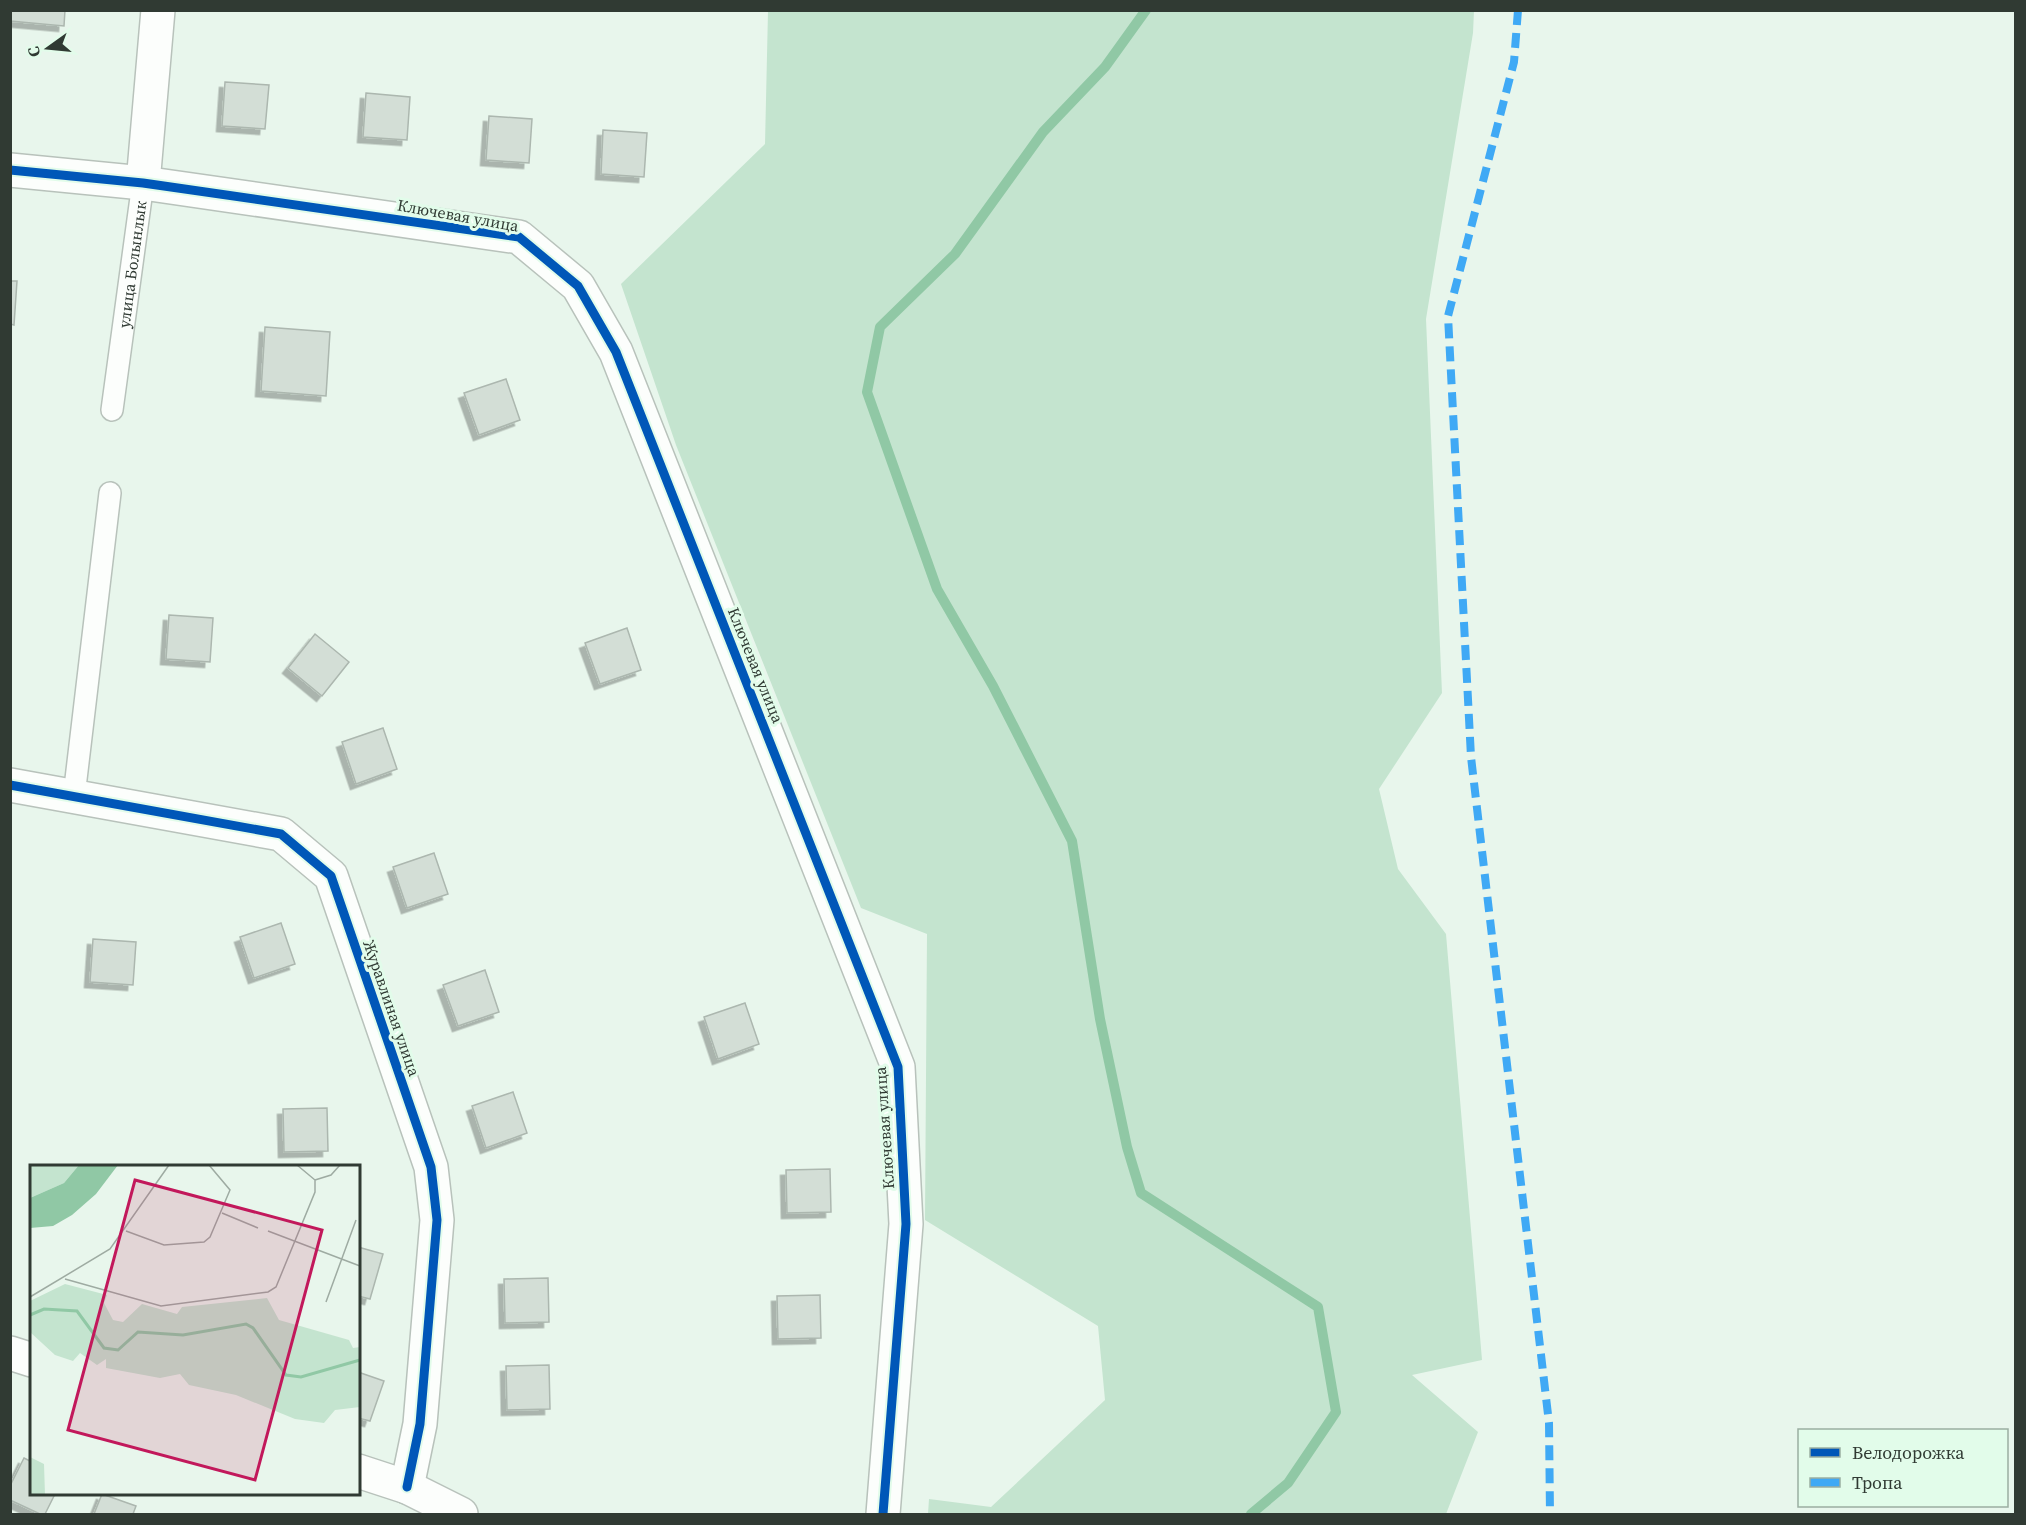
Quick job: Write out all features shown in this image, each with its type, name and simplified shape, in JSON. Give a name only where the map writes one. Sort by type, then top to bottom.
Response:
[{"type":"street","name":"улица Болынлык","points":[[143,183],[158,10]]},
{"type":"street","name":"Ключевая улица","points":[[10,170],[143,183],[519,237],[578,286],[616,352],[898,1067],[906,1224],[883,1515]]},
{"type":"street","name":"Журавлиная улица","points":[[10,785],[281,834],[331,876],[431,1167],[437,1220],[420,1424],[407,1487]]},
{"type":"street","points":[[10,1353],[30,1359]]},
{"type":"street","points":[[360,1472],[407,1487],[461,1515]]},
{"type":"lane","name":"улица Болынлык","points":[[112,410],[143,183]]},
{"type":"lane","points":[[74,796],[110,493]]},
{"type":"green space","points":[[768,11],[1474,11],[1473,33],[1426,319],[1442,693],[1379,789],[1398,869],[1446,934],[1482,1360],[1412,1375],[1478,1432],[1446,1514],[928,1514],[929,1499],[991,1507],[1105,1400],[1098,1326],[925,1220],[927,934],[861,908],[676,445],[621,284],[765,144]]},
{"type":"building","points":[[10,10],[65,10],[64,26],[10,21]]},
{"type":"building","points":[[225,82],[269,85],[265,129],[222,126]]},
{"type":"building","points":[[366,93],[410,97],[407,140],[363,137]]},
{"type":"building","points":[[489,116],[532,119],[529,163],[486,160]]},
{"type":"building","points":[[603,130],[647,133],[644,177],[601,174]]},
{"type":"building","points":[[10,281],[17,281],[14,325],[10,324]]},
{"type":"building","points":[[265,327],[330,332],[326,396],[261,391]]},
{"type":"building","points":[[506,379],[520,420],[479,435],[464,393]]},
{"type":"building","points":[[169,615],[213,618],[210,662],[166,659]]},
{"type":"building","points":[[627,628],[641,670],[600,684],[585,643]]},
{"type":"building","points":[[315,634],[349,662],[322,696],[288,668]]},
{"type":"building","points":[[383,728],[397,769],[356,784],[342,742]]},
{"type":"building","points":[[434,853],[448,894],[407,908],[393,867]]},
{"type":"building","points":[[281,923],[295,964],[254,978],[240,937]]},
{"type":"building","points":[[93,939],[136,942],[133,985],[90,982]]},
{"type":"building","points":[[485,970],[499,1012],[458,1026],[443,985]]},
{"type":"building","points":[[745,1003],[759,1044],[718,1059],[704,1017]]},
{"type":"building","points":[[513,1092],[527,1133],[486,1148],[472,1106]]},
{"type":"building","points":[[327,1108],[328,1151],[284,1152],[283,1109]]},
{"type":"building","points":[[830,1169],[831,1212],[787,1213],[786,1170]]},
{"type":"building","points":[[360,1248],[383,1254],[370,1299],[360,1296]]},
{"type":"building","points":[[548,1278],[549,1322],[505,1323],[504,1279]]},
{"type":"building","points":[[820,1295],[821,1338],[778,1339],[777,1296]]},
{"type":"building","points":[[549,1365],[550,1409],[507,1410],[506,1366]]},
{"type":"building","points":[[360,1373],[384,1381],[370,1421],[360,1418]]},
{"type":"building","points":[[24,1458],[30,1461],[30,1495],[54,1495],[45,1514],[40,1514],[10,1500],[10,1486]]},
{"type":"building","points":[[102,1495],[136,1506],[133,1514],[94,1514]]},
{"type":"waterway","points":[[1146,10],[1105,67],[1043,132],[955,254],[880,327],[867,392],[937,589],[993,686],[1072,841],[1100,1019],[1127,1147],[1141,1193],[1318,1307],[1336,1412],[1288,1483],[1251,1514]]},
{"type":"marked path","points":[[1518,10],[1514,62],[1448,316],[1471,757],[1549,1423],[1550,1514]]},
{"type":"cycle path","points":[[10,170],[143,183],[519,237],[578,286],[616,352],[898,1067],[906,1224],[883,1514]]},
{"type":"cycle path","points":[[10,785],[281,834],[331,876],[431,1167],[437,1220],[420,1424],[407,1487]]}]
